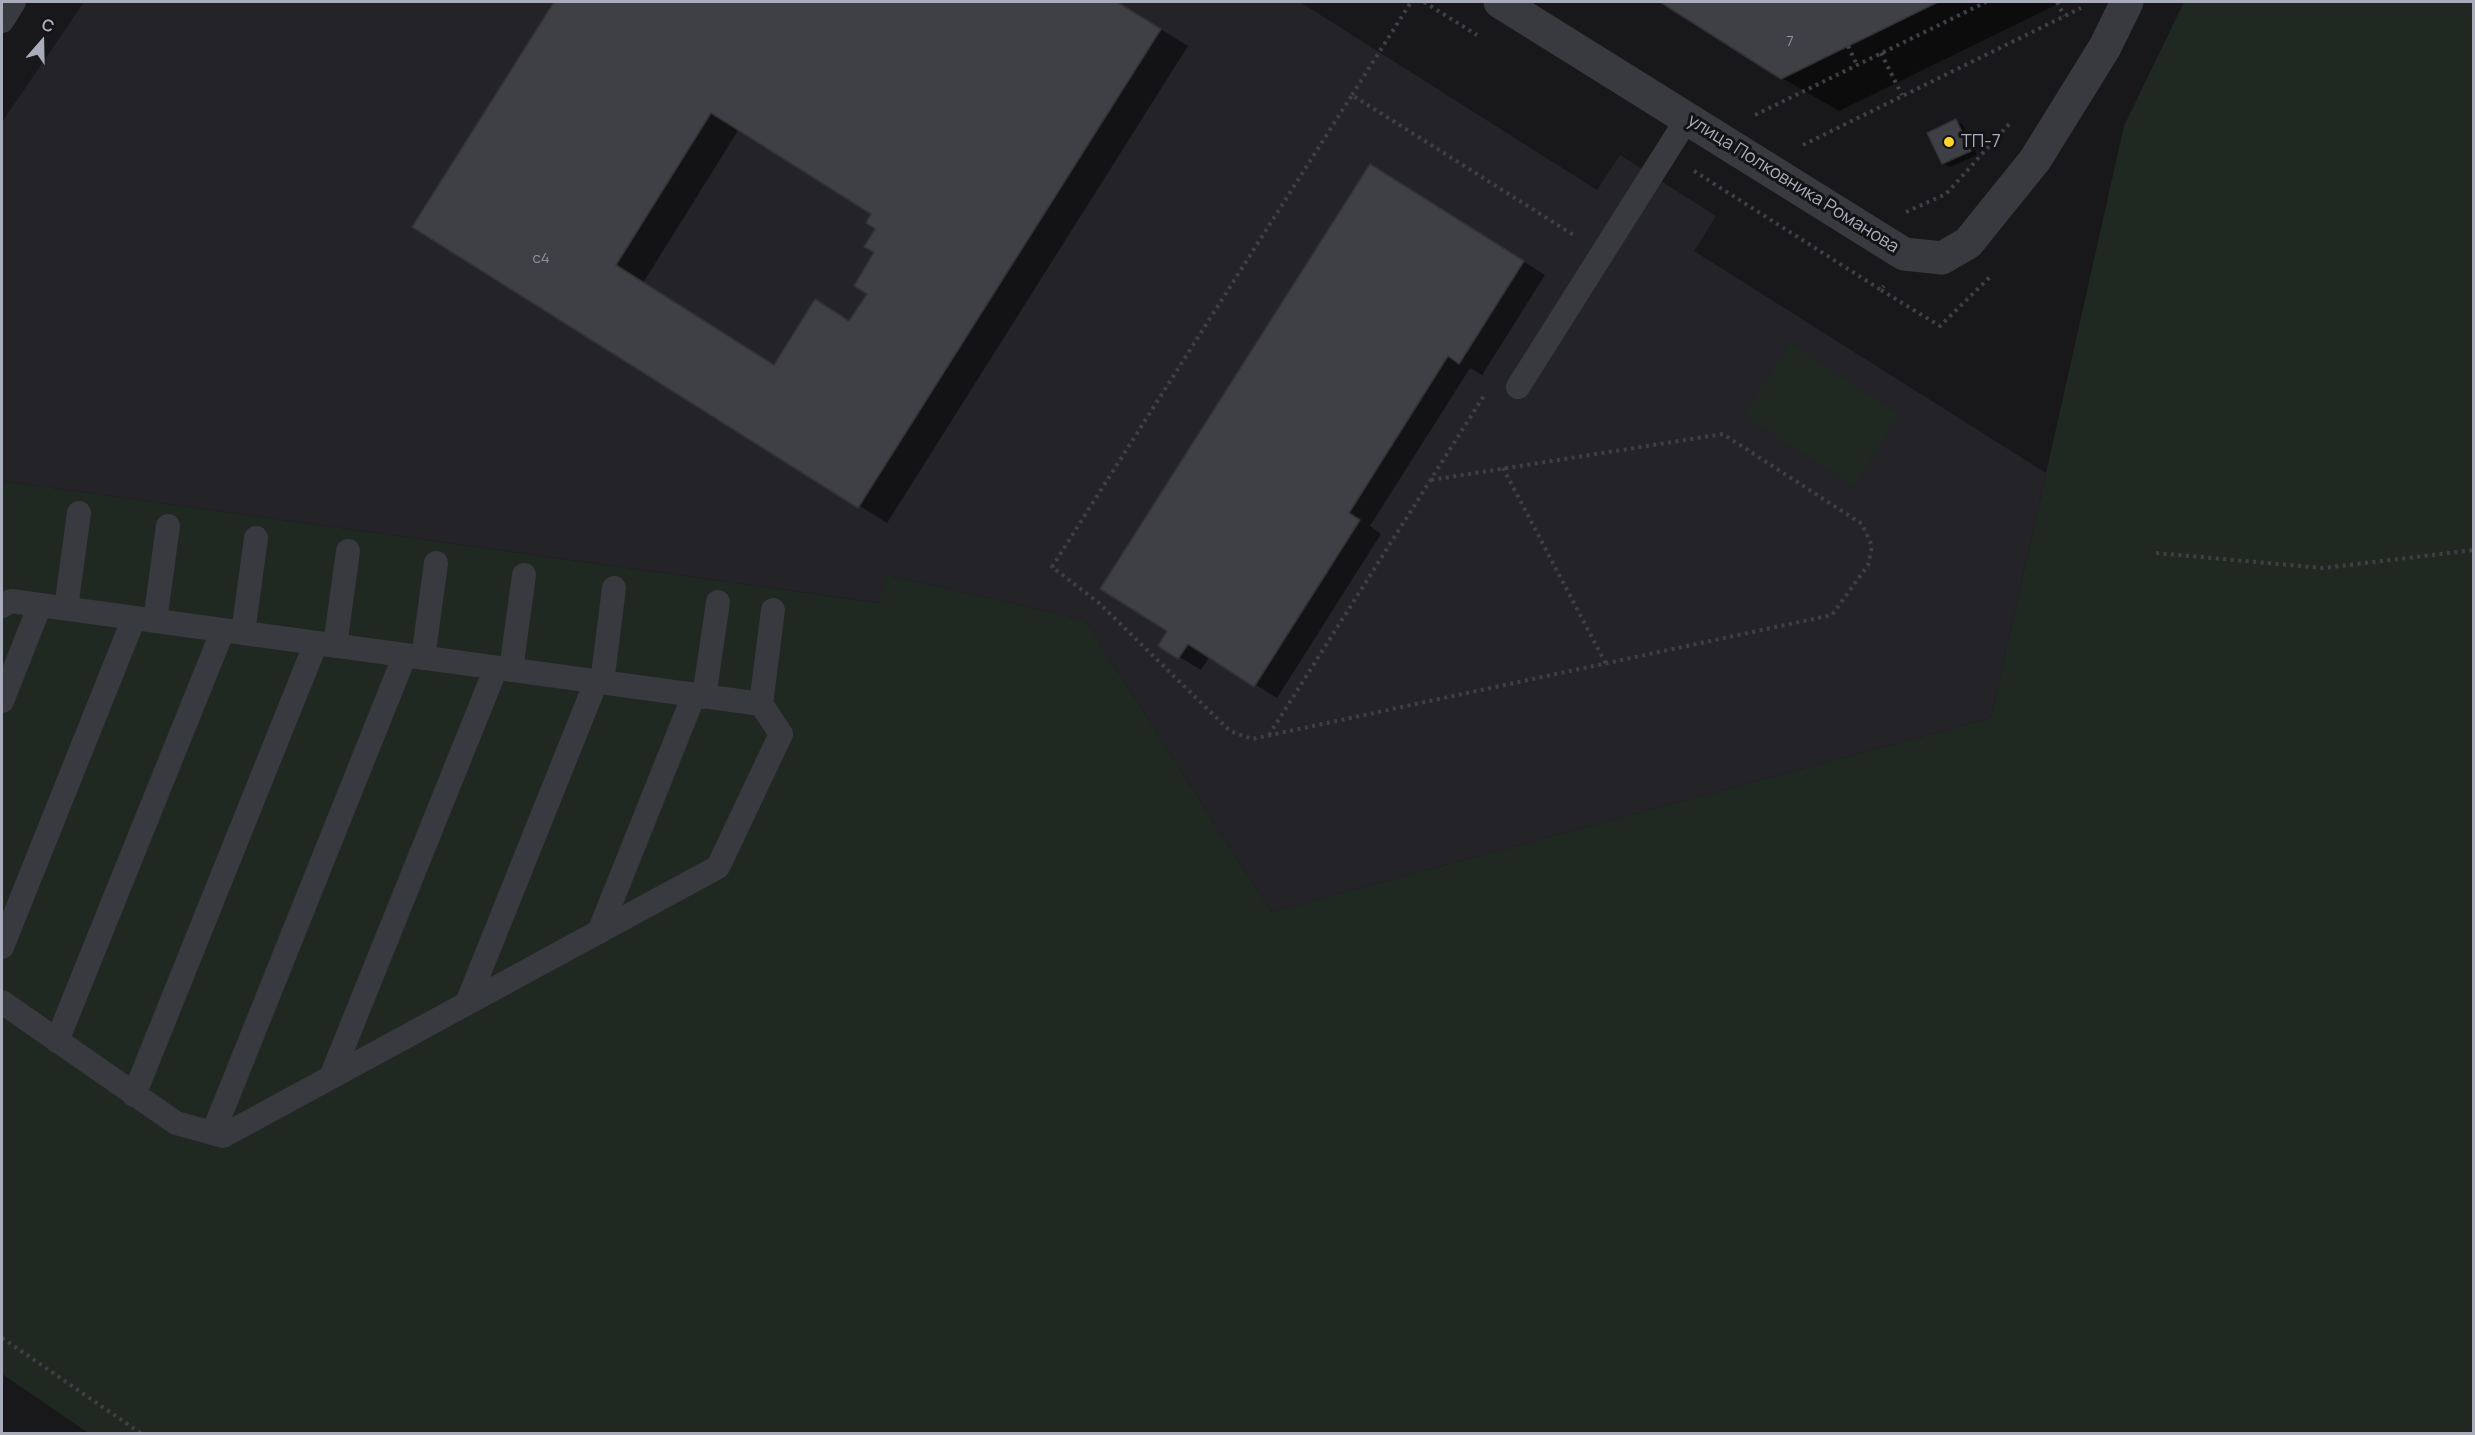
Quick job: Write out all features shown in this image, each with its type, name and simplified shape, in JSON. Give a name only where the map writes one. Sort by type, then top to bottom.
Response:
[{"type":"street","name":"улица Полковника Романова","points":[[1500,2],[1904,254],[1942,258],[1968,243],[2035,160],[2103,50],[2127,2]]},
{"type":"lane","points":[[2,21],[14,2]]},
{"type":"lane","points":[[2100,2],[2103,50]]},
{"type":"lane","points":[[1518,387],[1688,119]]},
{"type":"lane","points":[[66,608],[79,513]]},
{"type":"lane","points":[[2,947],[145,619],[168,526]]},
{"type":"lane","points":[[57,1041],[233,632],[256,538]]},
{"type":"lane","points":[[134,1095],[326,644],[348,551]]},
{"type":"lane","points":[[213,1133],[414,657],[436,563]]},
{"type":"lane","points":[[331,1077],[503,669],[524,575]]},
{"type":"lane","points":[[467,1003],[599,682],[614,588]]},
{"type":"lane","points":[[2,606],[11,601],[66,608],[761,704]]},
{"type":"lane","points":[[599,932],[699,696],[717,602]]},
{"type":"lane","points":[[2,701],[40,605]]},
{"type":"lane","points":[[2,1002],[176,1123],[223,1136],[718,867],[781,734],[761,704],[774,610]]},
{"type":"path","points":[[1411,2],[1052,567],[1099,603],[1230,731],[1252,739],[1832,615],[1868,565],[1872,546],[1862,524],[1724,434],[1431,480]]},
{"type":"path","points":[[1755,115],[1986,2]]},
{"type":"path","points":[[2057,2],[2064,16]]},
{"type":"path","points":[[1802,145],[2064,16],[2100,2]]},
{"type":"path","points":[[1848,46],[1857,65]]},
{"type":"path","points":[[1881,53],[1902,95]]},
{"type":"path","points":[[1352,95],[1602,253]]},
{"type":"path","points":[[1906,213],[1946,194],[2012,121]]},
{"type":"path","points":[[1881,290],[1940,326],[1996,271]]},
{"type":"path","points":[[1268,736],[1498,374],[1518,387]]},
{"type":"path","points":[[1503,468],[1606,664]]},
{"type":"path","points":[[2156,553],[2323,568],[2474,550]]},
{"type":"path","points":[[2,1338],[142,1434]]},
{"type":"shaded area","points":[[84,2],[1300,2],[1597,190],[1620,155],[1716,216],[1694,251],[2046,473],[1991,718],[1271,912],[1085,620],[887,575],[880,603],[2,481],[2,122]]},
{"type":"shaded area","points":[[2184,2],[2473,2],[2473,1433],[90,1434],[2,1374],[2,481],[879,603],[887,575],[1085,620],[1271,912],[1991,718],[2124,126]]},
{"type":"shaded area","points":[[1790,344],[1899,414],[1853,486],[1744,416]]},
{"type":"building","points":[[554,2],[1117,2],[1161,29],[858,508],[412,227]],"holes":[[[711,113],[871,214],[866,223],[875,229],[864,247],[874,252],[854,286],[867,294],[849,321],[815,299],[774,365],[616,265]]]},
{"type":"building","points":[[1660,2],[1938,2],[1781,79]]},
{"type":"building","name":"ТП-7","points":[[1956,119],[1971,151],[1942,164],[1927,133]]},
{"type":"building","points":[[1370,164],[1524,261],[1459,364],[1448,356],[1349,513],[1360,520],[1254,687],[1188,644],[1178,659],[1158,646],[1167,631],[1100,589]]},
{"type":"place","name":"ТП-7","points":[[1949,142]]}]
